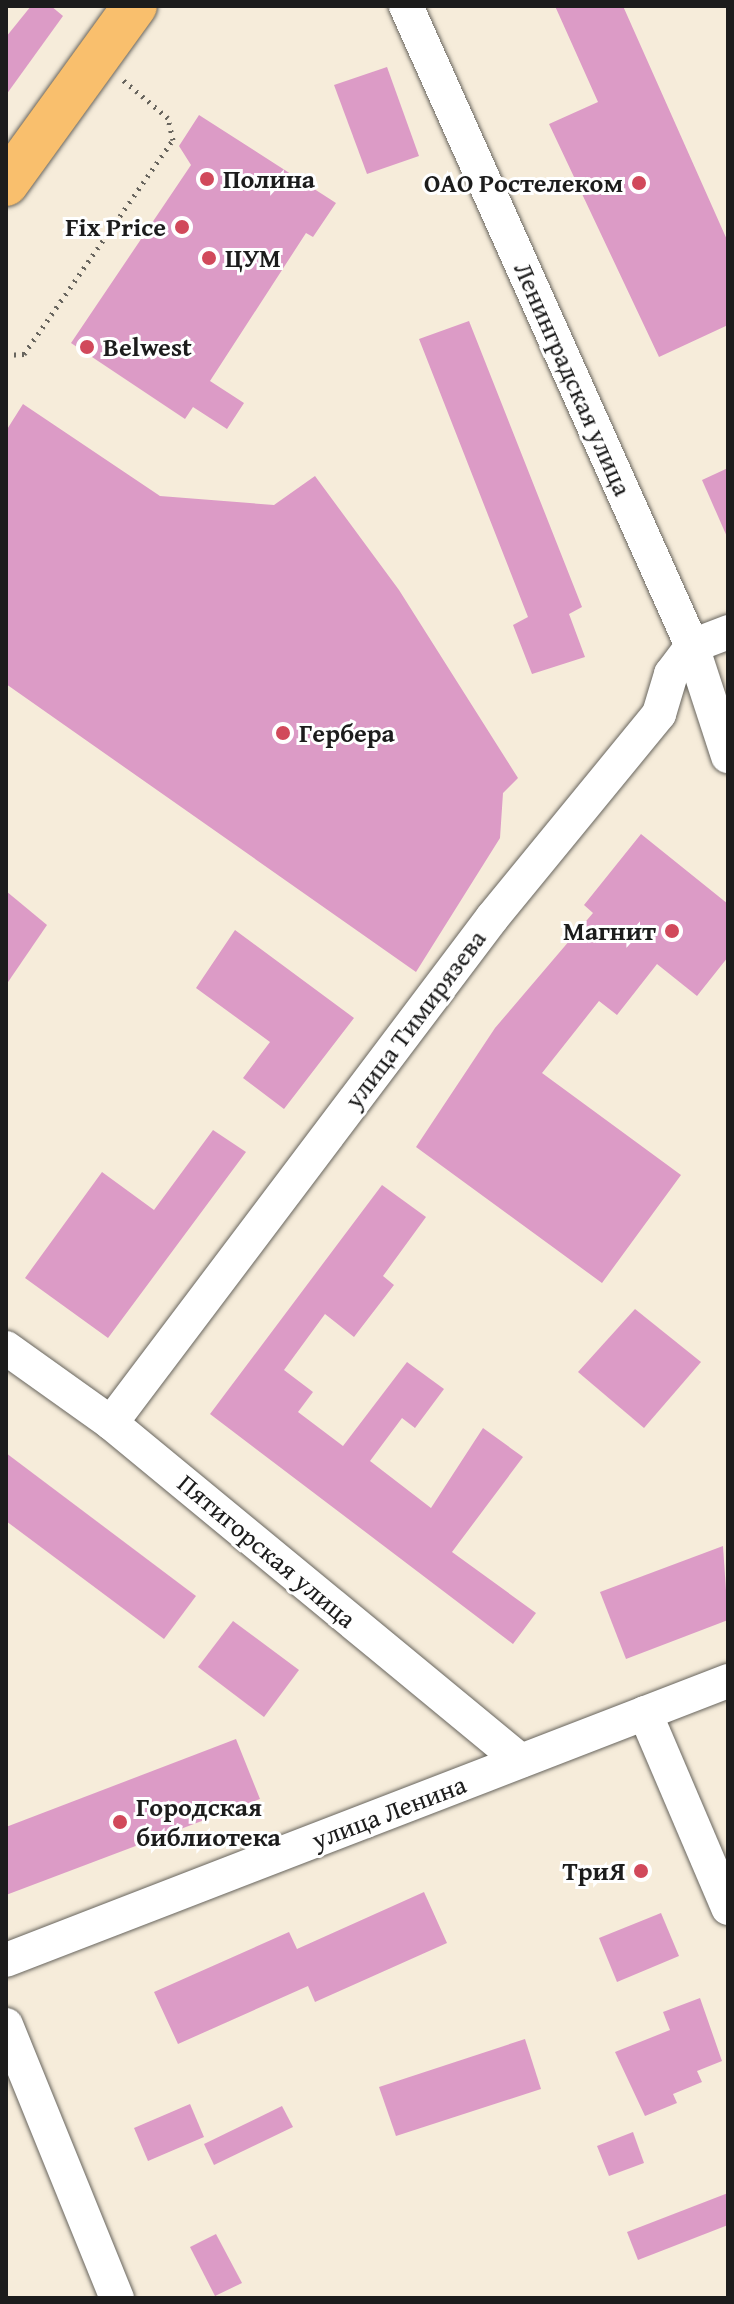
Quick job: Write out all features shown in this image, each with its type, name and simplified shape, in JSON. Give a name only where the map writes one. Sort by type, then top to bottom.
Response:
[{"type":"main road","points":[[6,184],[135,6]]},
{"type":"street","name":"Ленинградская улица","points":[[406,6],[692,646],[728,756]]},
{"type":"street","points":[[692,646],[728,632]]},
{"type":"street","name":"улица Тимирязева","points":[[111,1423],[492,918],[659,714],[671,674],[692,646]]},
{"type":"street","name":"Пятигорская улица","points":[[6,1348],[111,1423],[521,1761]]},
{"type":"street","name":"улица Ленина","points":[[6,1960],[728,1681]]},
{"type":"street","points":[[645,1713],[728,1908]]},
{"type":"street","points":[[6,2025],[117,2298]]},
{"type":"path","points":[[6,355],[24,354],[173,140],[168,118],[98,59]]},
{"type":"building","points":[[31,6],[51,6],[63,16],[6,95],[6,37]]},
{"type":"building","name":"ОАО Ростелеком","points":[[555,6],[623,6],[728,242],[728,325],[659,357],[549,124],[598,102]]},
{"type":"building","points":[[387,67],[419,156],[367,174],[334,85]]},
{"type":"building","name":"ЦУМ","points":[[199,115],[336,203],[313,237],[306,233],[210,381],[244,403],[227,429],[193,407],[185,419],[71,343],[191,165],[179,146]]},
{"type":"building","points":[[469,321],[582,607],[569,614],[585,657],[532,674],[513,625],[528,617],[419,339]]},
{"type":"building","name":"Гербера","points":[[23,404],[160,496],[274,505],[315,476],[399,590],[518,778],[503,793],[500,838],[416,972],[6,684],[6,431]]},
{"type":"building","points":[[728,468],[728,539],[702,480]]},
{"type":"building","points":[[641,834],[728,904],[728,957],[697,996],[657,964],[617,1015],[599,1001],[542,1073],[681,1175],[602,1283],[416,1147],[495,1028],[593,913],[584,905]]},
{"type":"building","points":[[6,891],[47,925],[6,985]]},
{"type":"building","points":[[235,930],[354,1018],[284,1109],[243,1078],[270,1042],[196,988]]},
{"type":"building","points":[[213,1130],[246,1152],[108,1338],[25,1278],[102,1172],[154,1210]]},
{"type":"building","points":[[382,1185],[426,1217],[383,1276],[394,1285],[354,1337],[325,1314],[284,1370],[313,1392],[298,1412],[343,1446],[407,1362],[444,1389],[415,1428],[402,1418],[370,1461],[431,1508],[483,1428],[523,1457],[452,1552],[536,1613],[513,1644],[210,1414]]},
{"type":"building","points":[[635,1309],[701,1362],[644,1428],[578,1372]]},
{"type":"building","points":[[6,1453],[196,1596],[164,1639],[6,1521]]},
{"type":"building","points":[[723,1546],[728,1620],[626,1659],[600,1592]]},
{"type":"building","points":[[233,1621],[299,1670],[264,1717],[198,1667]]},
{"type":"building","points":[[236,1739],[260,1799],[6,1895],[6,1827]]},
{"type":"building","points":[[424,1892],[447,1943],[315,2002],[308,1986],[178,2044],[154,1992],[289,1932],[297,1949]]},
{"type":"building","points":[[661,1913],[679,1956],[617,1982],[599,1938]]},
{"type":"building","points":[[700,1998],[722,2061],[697,2071],[702,2082],[673,2094],[677,2103],[645,2116],[615,2052],[670,2030],[663,2012]]},
{"type":"building","points":[[525,2039],[541,2089],[396,2136],[379,2087]]},
{"type":"building","points":[[190,2104],[204,2137],[148,2161],[134,2128]]},
{"type":"building","points":[[282,2106],[293,2127],[214,2165],[204,2144]]},
{"type":"building","points":[[633,2132],[644,2163],[609,2176],[597,2146]]},
{"type":"building","points":[[728,2193],[728,2225],[638,2260],[627,2232]]},
{"type":"building","points":[[216,2234],[242,2283],[215,2296],[190,2247]]},
{"type":"place","name":"Полина","points":[[207,179]]},
{"type":"place","name":"ОАО Ростелеком","points":[[639,183]]},
{"type":"place","name":"Fix Price","points":[[182,227]]},
{"type":"place","name":"ЦУМ","points":[[209,258]]},
{"type":"place","name":"Belwest","points":[[87,347]]},
{"type":"place","name":"Гербера","points":[[283,733]]},
{"type":"place","name":"Магнит","points":[[672,931]]},
{"type":"place","name":"Городская библиотека","points":[[120,1822]]},
{"type":"place","name":"ТриЯ","points":[[641,1871]]}]
